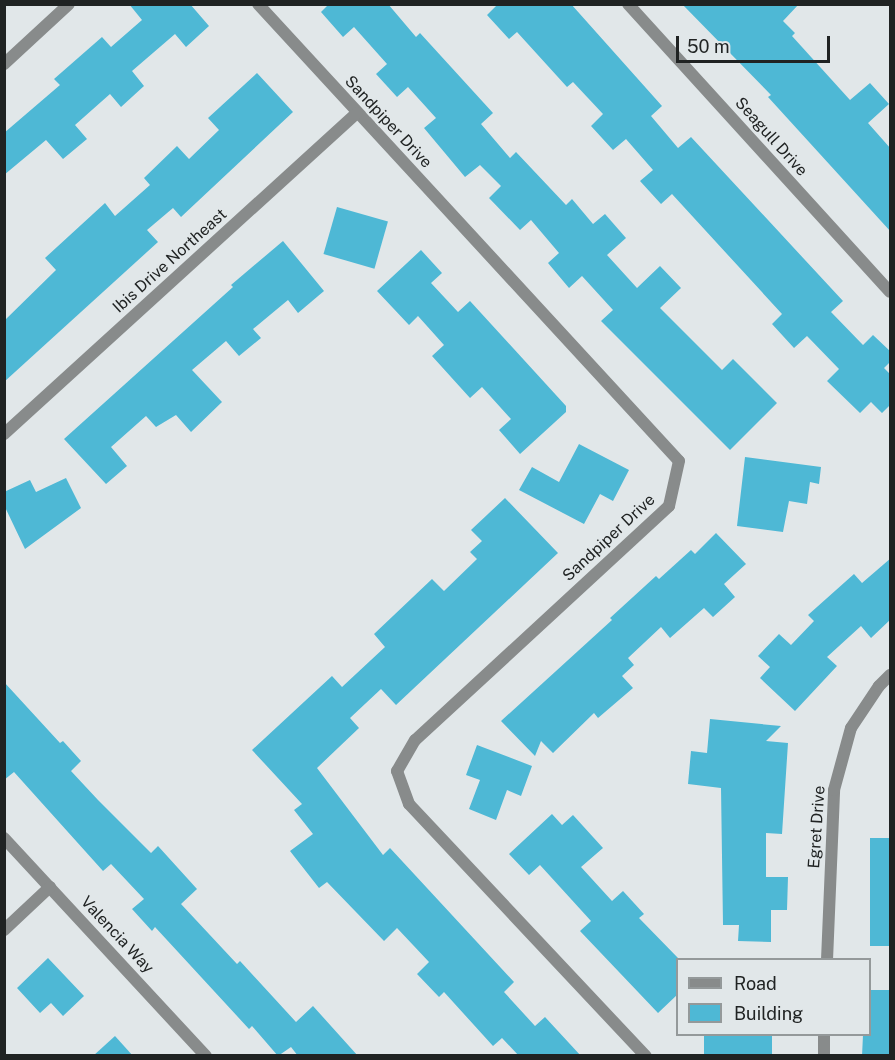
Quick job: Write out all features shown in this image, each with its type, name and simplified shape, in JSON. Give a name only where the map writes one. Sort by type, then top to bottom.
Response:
[{"type":"street","points":[[4,64],[69,4]]},
{"type":"street","name":"Seagull Drive","points":[[628,4],[891,292]]},
{"type":"street","name":"Sandpiper Drive","points":[[262,6],[357,113],[679,461],[669,506],[415,740],[397,771],[409,804],[646,1056]]},
{"type":"street","name":"Ibis Drive Northeast","points":[[4,434],[357,113]]},
{"type":"street","name":"Egret Drive","points":[[827,958],[834,790],[851,728],[879,686],[891,675]]},
{"type":"street","name":"Valencia Way","points":[[4,838],[206,1056]]},
{"type":"street","points":[[4,930],[50,887]]},
{"type":"street","points":[[824,1036],[824,1056]]},
{"type":"building","points":[[129,4],[190,4],[209,26],[186,47],[175,34],[132,71],[144,86],[121,107],[110,94],[75,125],[87,139],[63,159],[46,140],[4,175],[4,133],[60,85],[54,79],[102,37],[111,47],[142,20]]},
{"type":"building","points":[[329,4],[388,4],[416,37],[420,33],[493,113],[481,124],[510,158],[516,152],[566,205],[572,199],[593,224],[605,214],[626,238],[607,255],[637,288],[660,266],[681,288],[660,308],[722,370],[733,359],[777,403],[730,450],[601,321],[613,310],[582,276],[569,288],[548,263],[559,253],[531,220],[520,230],[489,198],[501,186],[480,165],[465,177],[424,128],[436,118],[408,87],[397,97],[376,74],[387,64],[354,27],[343,37],[321,12]]},
{"type":"building","points":[[498,4],[571,4],[662,106],[651,116],[678,148],[691,137],[843,301],[831,312],[863,345],[873,335],[891,352],[891,361],[884,368],[891,375],[891,404],[882,413],[871,402],[860,413],[827,381],[839,369],[807,336],[794,348],[772,324],[782,314],[672,194],[661,204],[640,181],[653,170],[626,139],[613,150],[591,126],[603,114],[573,82],[567,87],[517,32],[509,39],[487,15]]},
{"type":"building","points":[[682,4],[799,4],[783,21],[795,33],[792,36],[850,100],[870,83],[889,104],[868,123],[891,149],[891,232],[768,97],[771,95]]},
{"type":"building","points":[[257,73],[293,112],[181,217],[173,208],[147,230],[158,242],[4,382],[4,321],[56,270],[45,258],[105,203],[115,216],[150,185],[144,178],[177,146],[189,159],[219,130],[208,118]]},
{"type":"building","points":[[337,207],[388,222],[374,269],[323,254]]},
{"type":"building","points":[[283,241],[324,291],[298,313],[288,300],[253,329],[261,338],[239,356],[226,341],[192,370],[222,402],[191,432],[176,415],[156,427],[146,416],[111,447],[127,466],[106,484],[64,439],[233,287],[231,285]]},
{"type":"building","points":[[421,250],[442,273],[431,283],[458,312],[470,301],[566,406],[566,412],[520,454],[499,430],[511,419],[482,387],[470,398],[432,356],[444,345],[418,316],[409,325],[377,291]]},
{"type":"building","points":[[579,444],[629,470],[613,501],[600,494],[584,524],[519,490],[532,467],[559,482]]},
{"type":"building","points":[[745,457],[821,467],[819,484],[810,482],[807,504],[789,501],[783,532],[737,526]]},
{"type":"building","points":[[66,478],[81,508],[25,549],[4,505],[4,492],[30,480],[36,492]]},
{"type":"building","points":[[505,498],[558,553],[396,705],[381,689],[350,718],[359,728],[317,768],[383,855],[390,848],[514,982],[504,992],[535,1026],[545,1017],[581,1056],[519,1056],[502,1038],[493,1046],[444,992],[439,997],[417,974],[429,962],[397,928],[384,941],[327,882],[319,888],[290,851],[313,834],[294,810],[302,804],[252,750],[332,676],[342,687],[385,647],[374,634],[432,579],[444,591],[477,559],[470,552],[482,541],[471,530]]},
{"type":"building","points":[[716,533],[746,564],[724,584],[735,597],[713,617],[704,608],[670,638],[661,627],[628,658],[634,665],[622,676],[633,688],[598,718],[594,713],[553,753],[541,741],[535,756],[501,721],[612,620],[610,618],[656,576],[659,579],[691,550],[695,554]]},
{"type":"building","points":[[891,558],[891,619],[871,638],[861,626],[827,657],[837,666],[795,711],[760,678],[770,667],[758,656],[779,634],[791,645],[814,621],[808,615],[854,574],[862,583]]},
{"type":"building","points":[[4,682],[60,743],[63,741],[81,761],[71,771],[98,800],[151,853],[158,846],[197,889],[181,904],[237,964],[240,961],[296,1022],[313,1006],[358,1056],[298,1056],[291,1047],[278,1056],[252,1026],[249,1029],[155,927],[152,931],[132,909],[144,899],[111,864],[103,871],[14,772],[4,780]]},
{"type":"building","points":[[710,719],[781,726],[766,741],[788,743],[782,834],[766,833],[766,877],[788,877],[787,910],[771,910],[771,942],[738,941],[739,925],[723,925],[721,788],[688,784],[691,751],[707,753]]},
{"type":"building","points":[[477,745],[532,766],[521,796],[507,790],[496,820],[469,809],[480,780],[466,775]]},
{"type":"building","points":[[552,814],[562,825],[573,815],[603,848],[581,867],[612,901],[623,891],[644,914],[639,918],[678,958],[676,958],[676,996],[658,1013],[580,931],[591,921],[540,865],[529,875],[509,854]]},
{"type":"building","points":[[870,838],[890,838],[890,946],[870,946]]},
{"type":"building","points":[[48,958],[84,996],[63,1016],[51,1003],[40,1013],[17,988]]},
{"type":"building","points":[[871,990],[891,990],[891,1056],[862,1056],[863,1036],[871,1036]]},
{"type":"building","points":[[115,1036],[133,1056],[93,1056]]},
{"type":"building","points":[[704,1036],[772,1036],[772,1056],[704,1056]]}]
